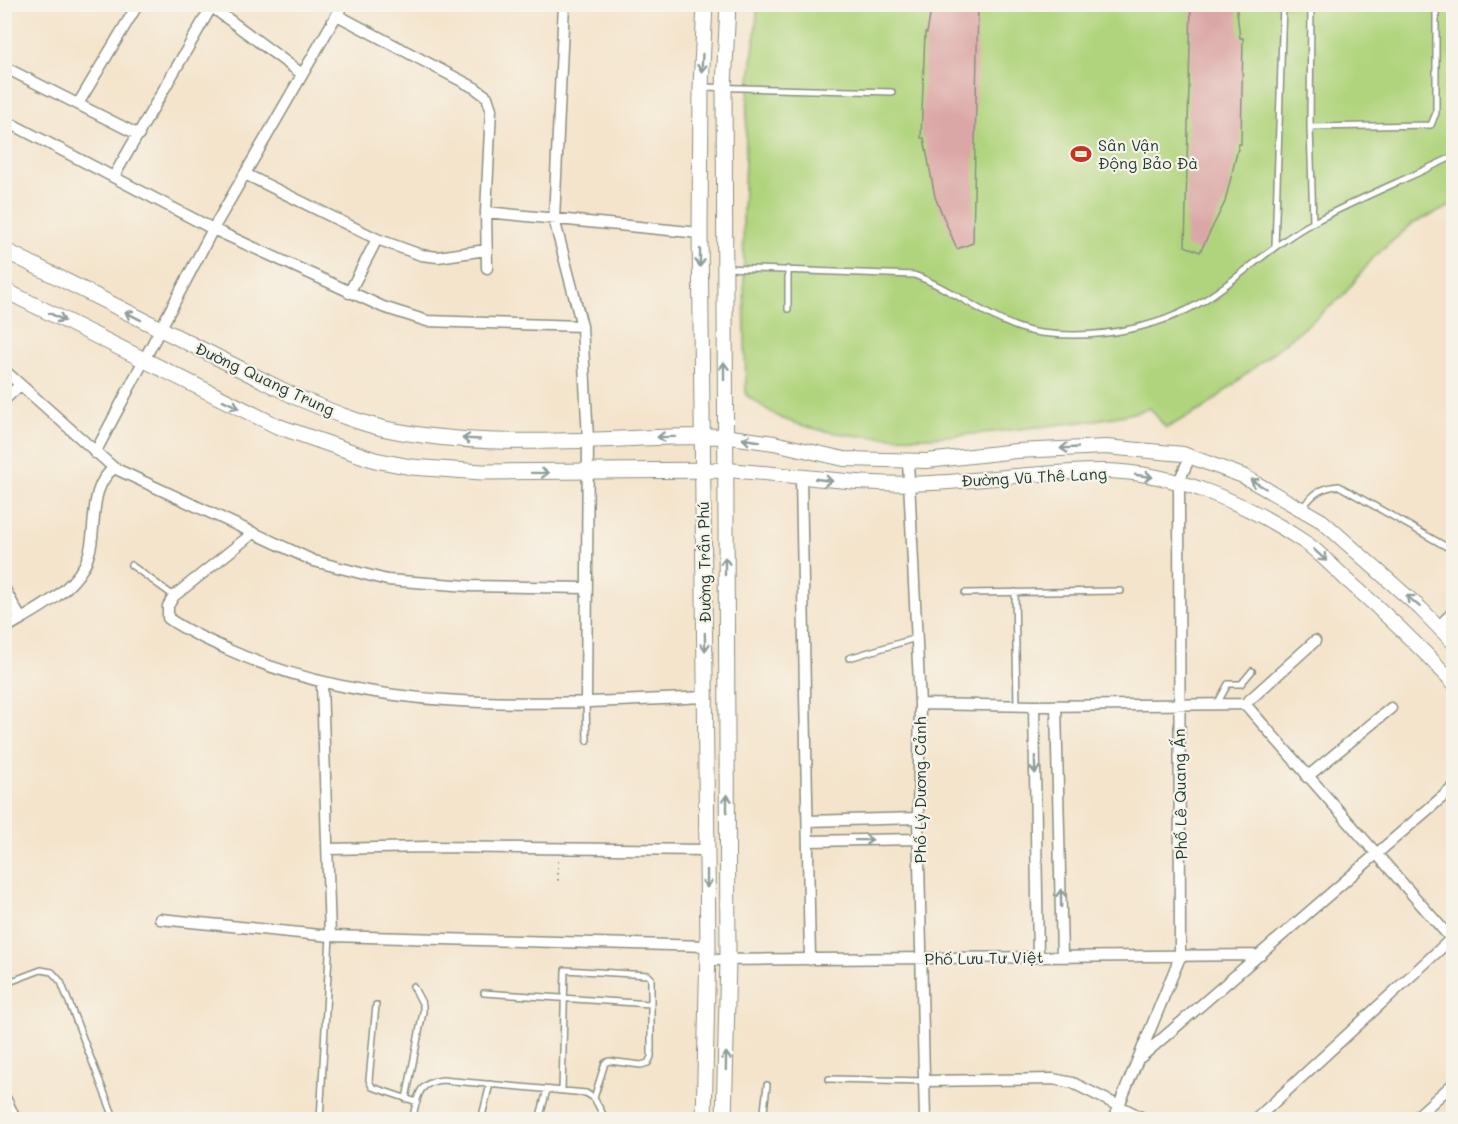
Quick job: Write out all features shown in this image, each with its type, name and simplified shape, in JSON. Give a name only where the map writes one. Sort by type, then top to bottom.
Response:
[{"type":"main road","name":"Đường Trần Phú","points":[[704,1119],[708,953],[700,233],[701,87],[705,4]]},
{"type":"main road","name":"Đường Trần Phú","points":[[724,1119],[728,960],[724,87],[728,4]]},
{"type":"main road","name":"Đường Quang Trung","points":[[4,250],[296,397],[385,429],[476,439],[724,436]]},
{"type":"main road","points":[[4,290],[277,426],[375,460],[444,470],[588,473],[724,470]]},
{"type":"street","points":[[78,104],[138,4]]},
{"type":"street","points":[[95,453],[213,229],[343,4]]},
{"type":"street","points":[[564,4],[554,219],[582,326],[588,439],[585,588],[586,702]]},
{"type":"street","points":[[114,176],[211,5],[302,74]]},
{"type":"street","points":[[337,15],[475,88],[487,97],[491,109],[486,212],[487,268]]},
{"type":"street","points":[[4,67],[139,135]]},
{"type":"street","points":[[4,120],[213,229],[349,294],[404,315],[428,321],[582,326]]},
{"type":"street","points":[[245,174],[377,239],[421,255],[438,257],[486,250]]},
{"type":"street","points":[[486,212],[700,233]]},
{"type":"street","points":[[349,294],[377,239]]},
{"type":"street","points":[[4,370],[114,468],[314,561],[387,580],[585,588]]},
{"type":"street","points":[[4,400],[20,385]]},
{"type":"street","name":"Đường Vũ Thê Lang","points":[[724,436],[774,443],[844,459],[908,461],[1106,447],[1190,457],[1243,476],[1322,521],[1454,643]]},
{"type":"street","name":"Phố Lê Quang Ấn","points":[[1113,1119],[1180,957],[1179,481],[1190,457]]},
{"type":"street","name":"Phố Lý Dương Cảnh","points":[[908,461],[920,704],[918,818],[925,1119]]},
{"type":"street","points":[[4,629],[63,592],[84,566],[94,536],[98,489],[104,476],[114,468]]},
{"type":"street","name":"Đường Vũ Thê Lang","points":[[724,470],[840,482],[909,483],[1106,471],[1179,481],[1237,504],[1306,543],[1397,623],[1454,683]]},
{"type":"street","points":[[801,477],[810,960]]},
{"type":"street","points":[[252,534],[174,596],[168,606],[168,618],[178,626],[250,659],[322,683],[472,701],[586,702],[706,698]]},
{"type":"street","points":[[4,588],[21,619]]},
{"type":"street","points":[[1438,627],[1454,611]]},
{"type":"street","points":[[920,704],[1017,706],[1245,704],[1315,641]]},
{"type":"street","points":[[322,683],[330,936]]},
{"type":"street","points":[[1245,704],[1452,940],[1255,1119]]},
{"type":"street","points":[[1034,706],[1038,957]]},
{"type":"street","points":[[1056,706],[1062,956]]},
{"type":"street","points":[[1307,777],[1391,708]]},
{"type":"street","points":[[1138,1060],[1454,787]]},
{"type":"street","points":[[808,821],[918,818]]},
{"type":"street","points":[[808,841],[919,839]]},
{"type":"street","points":[[329,849],[707,850]]},
{"type":"street","name":"Phố Lưu Tư Việt","points":[[160,919],[330,936],[708,953],[728,960],[1261,955]]},
{"type":"street","points":[[925,1080],[1053,1079],[1073,1083],[1147,1119]]},
{"type":"street","points":[[1413,1119],[1454,1083]]},
{"type":"street","points":[[4,1096],[16,1119]]},
{"type":"lane","points":[[1275,247],[1283,4]]},
{"type":"lane","points":[[1311,4],[1310,127],[1313,222]]},
{"type":"lane","points":[[1310,127],[1431,124],[1436,113],[1436,4]]},
{"type":"lane","points":[[701,87],[892,92]]},
{"type":"lane","points":[[724,267],[914,275],[931,281],[1002,319],[1039,332],[1079,335],[1124,330],[1170,317],[1213,295],[1275,247],[1313,222],[1454,156]]},
{"type":"lane","points":[[788,269],[788,309]]},
{"type":"lane","points":[[1301,509],[1313,494],[1325,487],[1340,486],[1454,551]]},
{"type":"lane","points":[[131,565],[174,596]]},
{"type":"lane","points":[[965,593],[1121,591]]},
{"type":"lane","points":[[1015,592],[1017,706]]},
{"type":"lane","points":[[849,658],[918,638]]},
{"type":"lane","points":[[1217,704],[1228,684],[1241,684],[1252,671]]},
{"type":"lane","points":[[586,702],[587,741]]},
{"type":"lane","points":[[320,1119],[330,936]]},
{"type":"lane","points":[[4,984],[41,970],[52,972],[61,982],[115,1119]]},
{"type":"lane","points":[[562,1091],[563,977],[565,970],[648,975],[651,978],[651,1057],[648,1063],[605,1063],[594,1098]]},
{"type":"lane","points":[[406,1098],[423,1012],[423,1005],[413,986]]},
{"type":"lane","points":[[484,993],[651,1004]]},
{"type":"lane","points":[[376,1005],[369,1080],[372,1086],[417,1102]]},
{"type":"lane","points":[[829,1079],[925,1080]]},
{"type":"lane","points":[[412,1119],[420,1089],[429,1081],[442,1080],[586,1093],[594,1098],[606,1119]]},
{"type":"lane","points":[[481,1119],[490,1084]]},
{"type":"lane","points":[[763,1119],[767,1085]]},
{"type":"lane","points":[[539,1119],[547,1090]]},
{"type":"path","points":[[558,849],[558,881]]},
{"type":"green space","points":[[758,5],[1453,5],[1453,205],[1412,224],[1373,258],[1342,297],[1204,408],[1166,428],[1150,408],[1094,420],[908,438],[841,434],[810,428],[781,418],[746,395],[743,213],[747,110]]},
{"type":"building","points":[[932,4],[978,4],[973,243],[957,249],[935,197],[924,138],[921,138],[925,33],[927,33]]},
{"type":"building","points":[[1191,4],[1236,4],[1240,38],[1243,38],[1241,144],[1239,144],[1225,202],[1200,252],[1185,246]]},
{"type":"place","name":"Sân Vận Động Bảo Đà","points":[[1081,154]]}]
